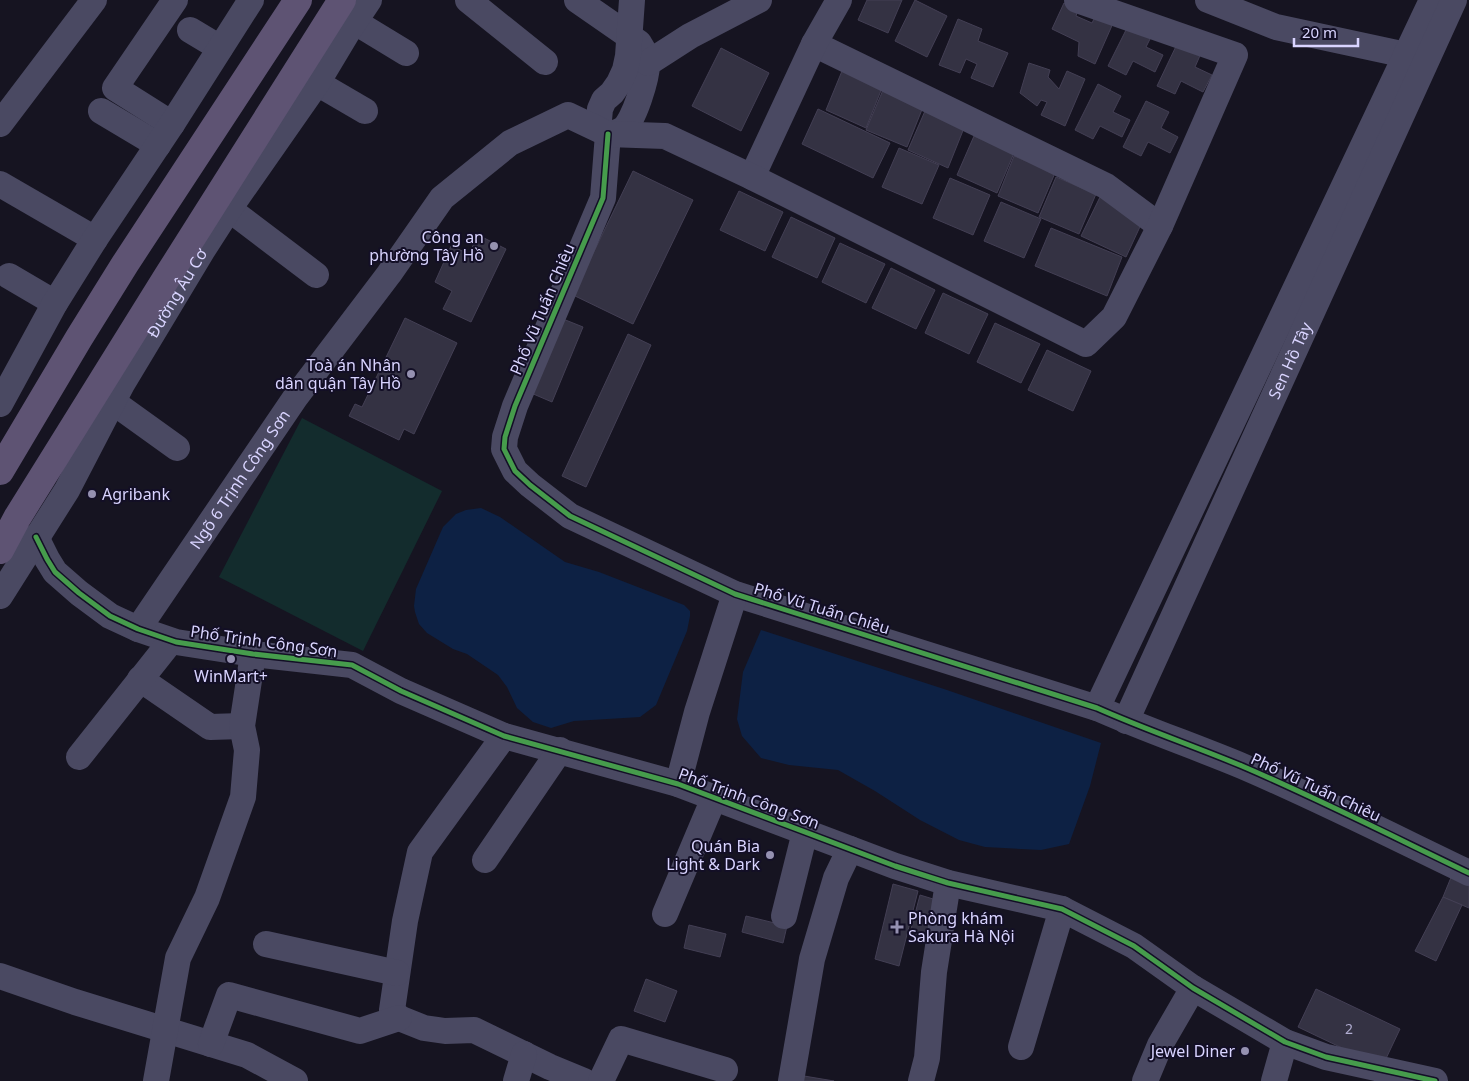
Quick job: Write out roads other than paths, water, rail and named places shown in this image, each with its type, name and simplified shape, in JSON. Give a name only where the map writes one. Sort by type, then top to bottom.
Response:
[{"type":"main road","points":[[0,472],[125,264],[298,0]]},
{"type":"main road","name":"Đường Âu Cơ","points":[[1,547],[17,518],[162,285],[349,11]]},
{"type":"street","points":[[0,124],[94,0]]},
{"type":"street","points":[[164,135],[115,88],[175,0]]},
{"type":"street","points":[[0,404],[55,303],[251,0]]},
{"type":"street","name":"Đường Âu Cơ","points":[[0,596],[66,490],[157,325],[229,209],[316,83],[349,11],[369,0]]},
{"type":"street","points":[[468,0],[545,62]]},
{"type":"street","points":[[577,0],[639,43],[646,53],[648,63],[642,89],[632,115],[624,129],[608,134]]},
{"type":"street","points":[[632,0],[628,56],[625,70],[619,83],[604,100],[600,109],[599,120],[601,128],[608,134],[665,136],[752,177],[1086,344],[1114,317],[1160,226],[1235,55],[1077,0]]},
{"type":"street","points":[[648,63],[690,36],[759,0]]},
{"type":"street","points":[[752,177],[814,44],[839,0]]},
{"type":"street","points":[[1208,0],[1276,27],[1416,60]]},
{"type":"street","name":"Sen Hồ Tây","points":[[1126,721],[1416,60],[1432,0]]},
{"type":"street","name":"Sen Hồ Tây","points":[[1097,708],[1416,60],[1454,0]]},
{"type":"street","points":[[349,11],[406,53]]},
{"type":"street","points":[[190,30],[220,48]]},
{"type":"street","points":[[814,44],[1106,186],[1160,226]]},
{"type":"street","points":[[316,83],[365,111]]},
{"type":"street","points":[[101,111],[164,135]]},
{"type":"street","name":"Ngõ 6 Trịnh Công Sơn","points":[[138,630],[295,398],[389,274],[442,198],[510,143],[568,115],[608,134]]},
{"type":"street","name":"Phố Vũ Tuấn Chiêu","points":[[608,134],[603,198],[515,406],[505,437],[504,449],[515,471],[530,485],[570,516],[735,594],[1097,708],[1241,766],[1469,873]]},
{"type":"street","points":[[0,184],[95,239]]},
{"type":"street","points":[[229,209],[316,275]]},
{"type":"street","points":[[9,276],[55,303]]},
{"type":"street","points":[[113,402],[177,448]]},
{"type":"street","name":"Phố Trịnh Công Sơn","points":[[36,537],[55,572],[110,616],[138,630],[171,641],[252,654],[352,665],[401,691],[504,736],[678,784],[895,866],[948,883],[1062,909],[1134,946],[1193,988],[1285,1042],[1326,1057],[1430,1081]]},
{"type":"street","points":[[678,784],[696,712],[735,594]]},
{"type":"street","points":[[79,756],[171,641]]},
{"type":"street","points":[[156,1081],[178,958],[207,898],[243,797],[248,750],[242,726],[252,654]]},
{"type":"street","points":[[140,679],[210,727],[242,726]]},
{"type":"street","points":[[504,736],[420,852],[405,921],[392,1010],[399,1018],[424,1028],[444,1032],[474,1030],[584,1081]]},
{"type":"street","points":[[485,860],[560,750]]},
{"type":"street","points":[[665,914],[714,798]]},
{"type":"street","points":[[784,916],[805,832]]},
{"type":"street","points":[[791,1081],[812,960],[836,878],[850,849]]},
{"type":"street","points":[[921,1081],[927,1058],[934,972],[948,883]]},
{"type":"street","points":[[1021,1047],[1062,909]]},
{"type":"street","points":[[266,944],[397,973]]},
{"type":"street","points":[[0,976],[75,1002],[247,1055],[295,1081]]},
{"type":"street","points":[[1145,1081],[1160,1044],[1193,988]]},
{"type":"street","points":[[211,1044],[229,995],[360,1031],[399,1018]]},
{"type":"street","points":[[601,1081],[621,1040],[725,1070]]},
{"type":"street","points":[[1274,1081],[1285,1042]]},
{"type":"street","points":[[516,1081],[524,1054]]},
{"type":"water","points":[[481,508],[500,517],[565,562],[599,572],[684,605],[690,611],[687,631],[656,705],[640,717],[574,721],[551,728],[533,722],[517,708],[507,687],[498,675],[467,654],[453,649],[427,633],[419,624],[414,606],[416,589],[443,527],[456,514],[466,510]]},
{"type":"water","points":[[761,630],[944,689],[1101,743],[1090,786],[1069,844],[1041,850],[985,847],[959,840],[920,820],[838,770],[789,765],[761,758],[742,736],[737,719],[743,672]]},
{"type":"place","name":"Công an phường Tây Hồ","points":[[494,246]]},
{"type":"place","name":"Toà án Nhân dân quận Tây Hồ","points":[[411,374]]},
{"type":"place","name":"Agribank","points":[[92,494]]},
{"type":"place","name":"WinMart+","points":[[231,659]]},
{"type":"place","name":"Quán Bia Light & Dark","points":[[770,855]]},
{"type":"place","name":"Phòng khám Sakura Hà Nội","points":[[897,927]]},
{"type":"place","name":"Jewel Diner","points":[[1245,1051]]}]
